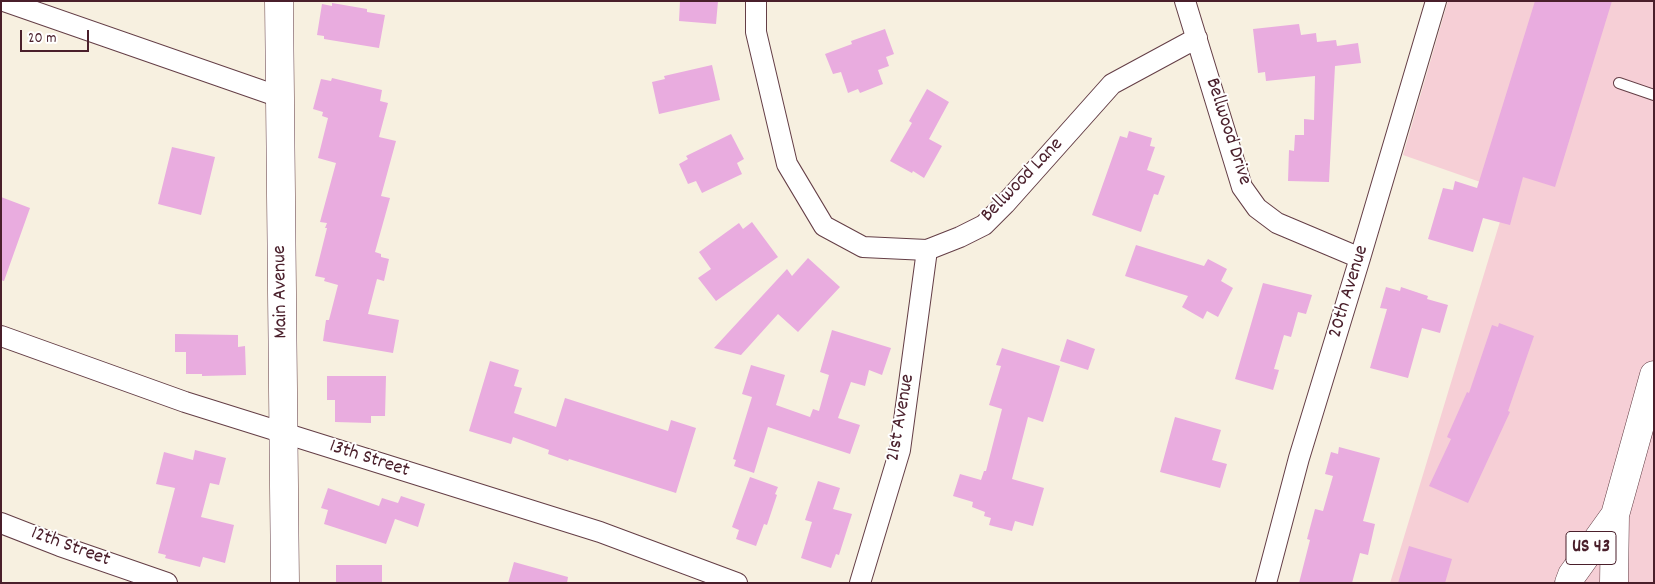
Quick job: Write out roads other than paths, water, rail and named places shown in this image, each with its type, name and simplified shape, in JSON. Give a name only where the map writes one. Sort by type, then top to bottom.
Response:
[{"type":"main road","name":"Main Avenue","points":[[280,1],[285,583]]},
{"type":"main road","name":"US 43","points":[[1614,583],[1615,515],[1654,375]]},
{"type":"main road","name":"US 43","points":[[1569,583],[1572,575],[1615,515]]},
{"type":"street","points":[[4,1],[280,97]]},
{"type":"street","name":"Bellwood Lane","points":[[756,1],[756,32],[787,164],[824,226],[863,247],[927,250],[984,225],[1112,84],[1196,38]]},
{"type":"street","name":"Bellwood Drive","points":[[1185,1],[1242,187],[1257,208],[1277,224],[1360,258]]},
{"type":"street","name":"20th Avenue","points":[[1266,583],[1299,458],[1436,1]]},
{"type":"street","name":"21st Avenue","points":[[860,583],[900,450],[927,250]]},
{"type":"street","name":"13th Street","points":[[1,336],[185,402],[600,532],[737,583]]},
{"type":"street","name":"12th Street","points":[[1,523],[60,546],[167,583]]},
{"type":"lane","points":[[1619,83],[1654,95]]}]
